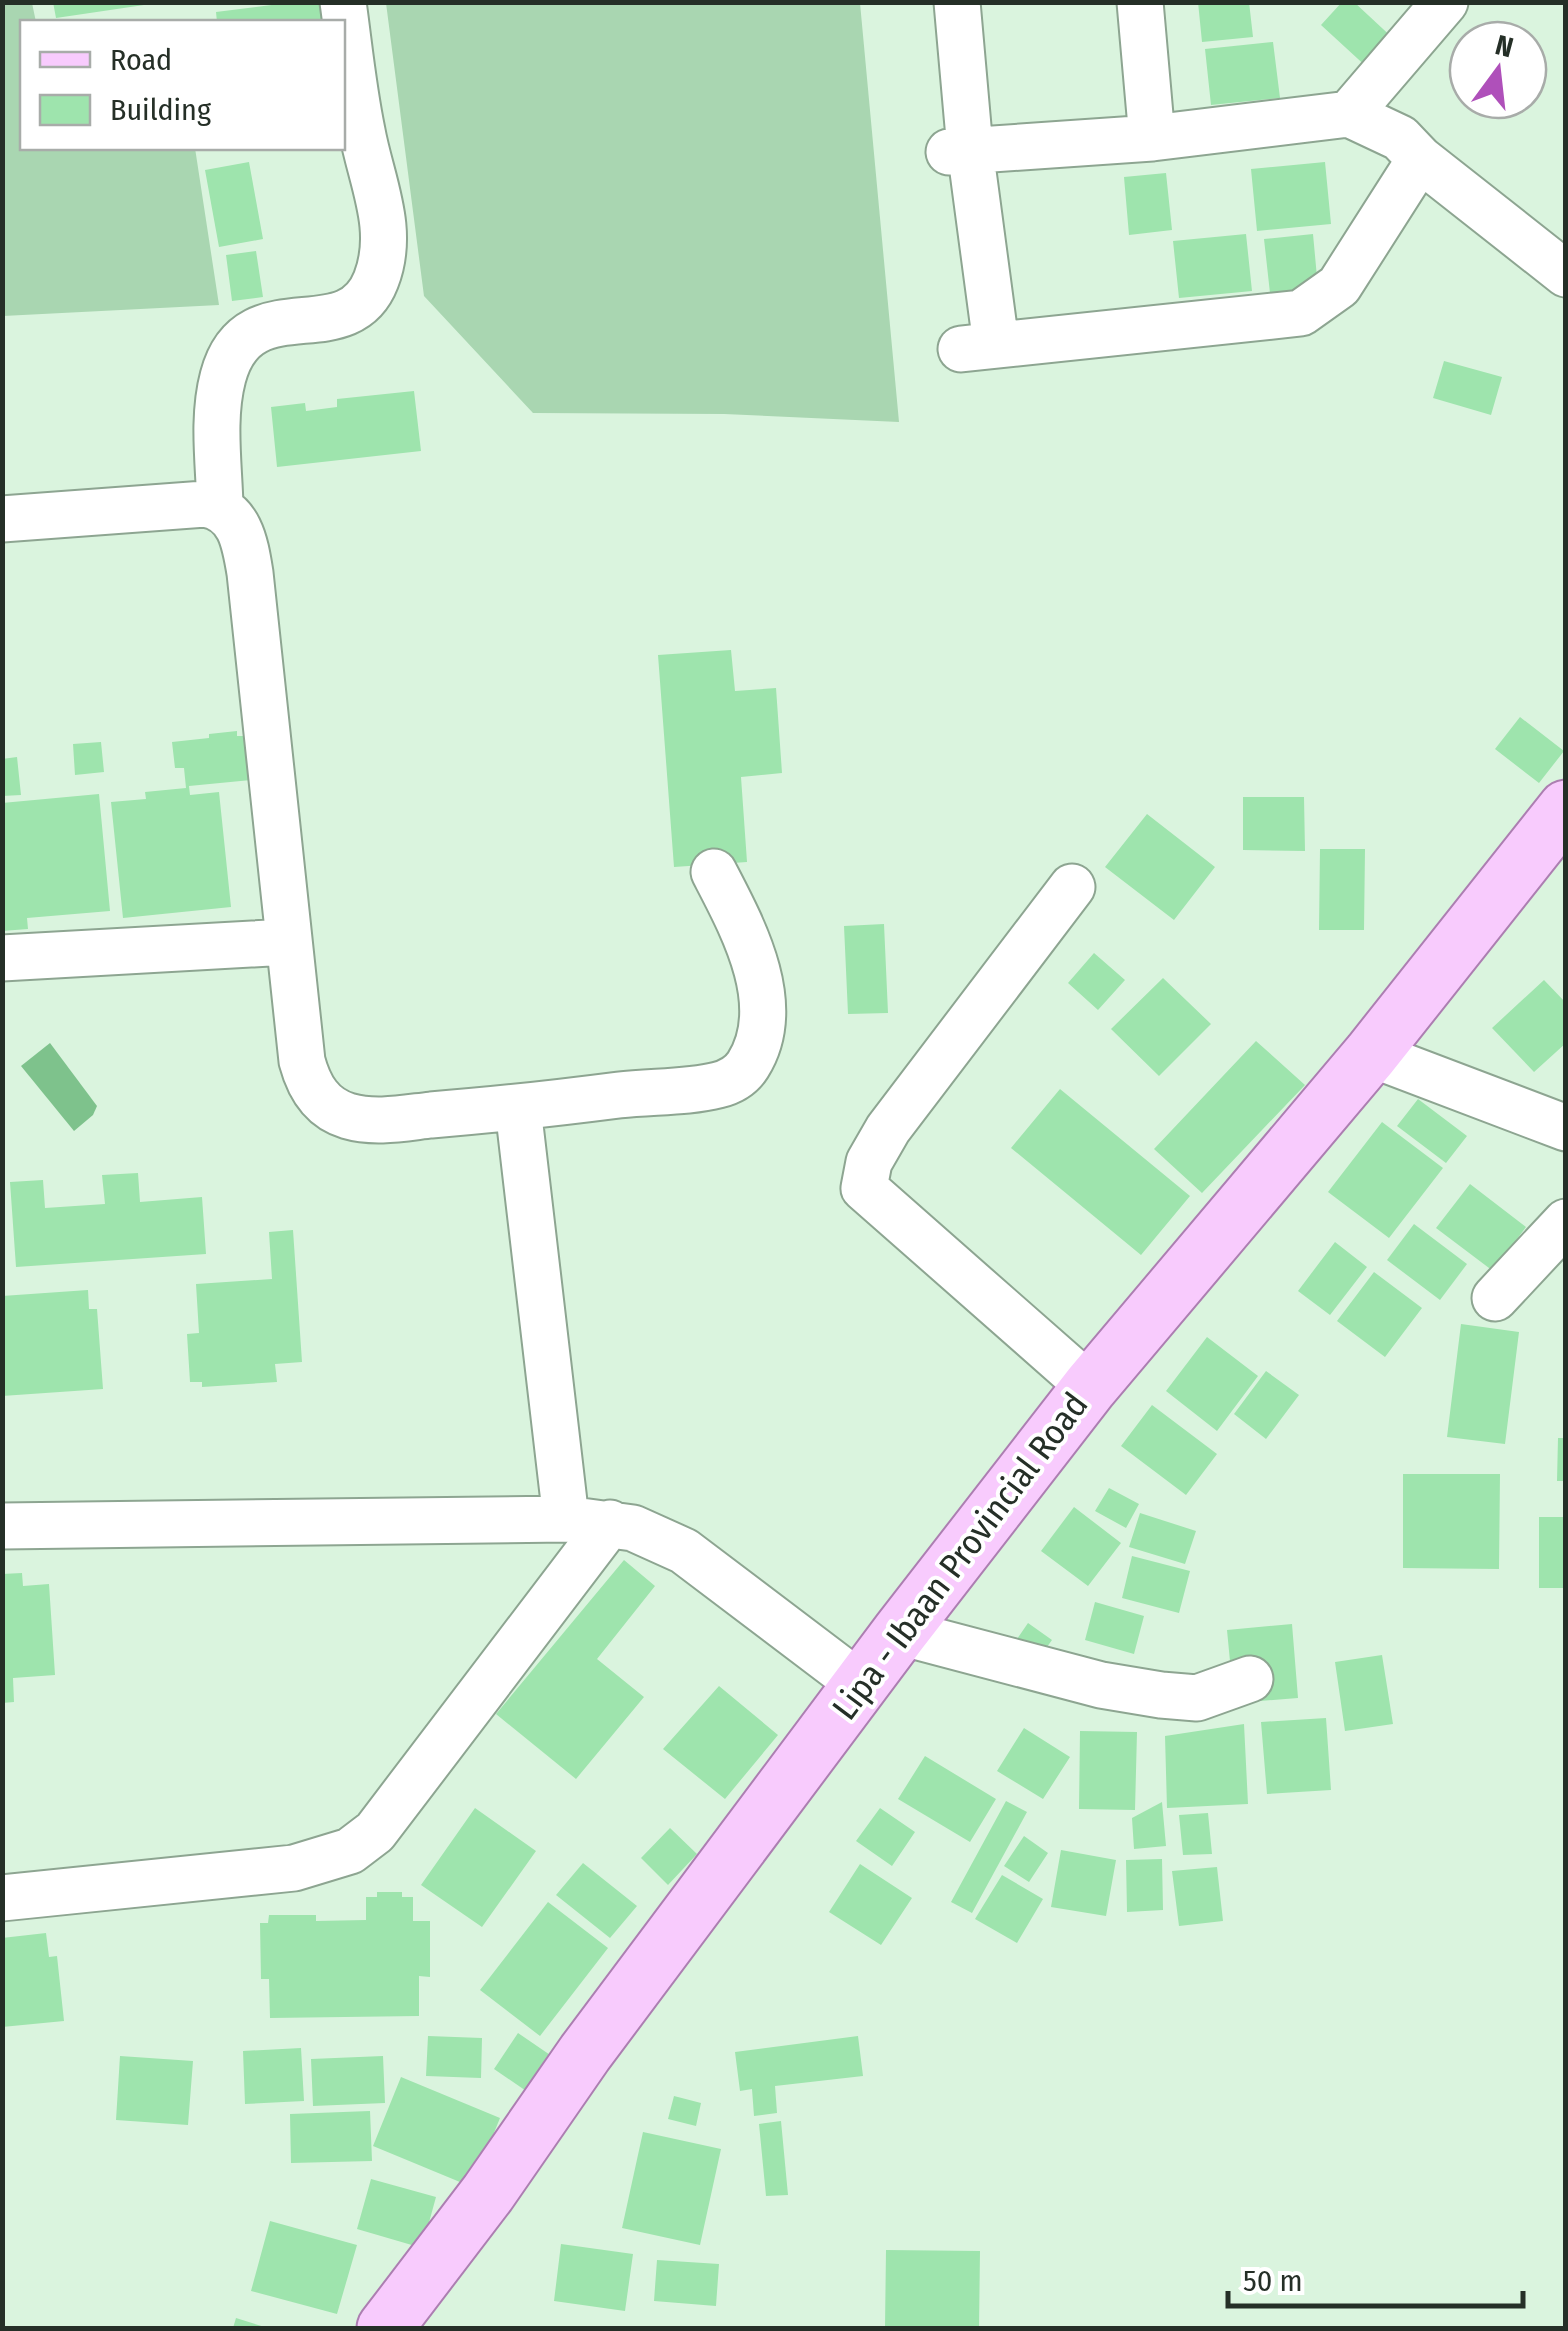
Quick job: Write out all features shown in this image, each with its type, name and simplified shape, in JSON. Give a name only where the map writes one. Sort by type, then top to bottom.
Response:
[{"type":"main road","name":"Lipa - Ibaan Provincial Road","points":[[385,2328],[900,1632],[1090,1386],[1371,1054],[1566,808]]},
{"type":"street","points":[[957,2],[959,150],[978,346],[1301,313],[1339,286],[1420,160]]},
{"type":"street","points":[[1140,2],[1152,138]]},
{"type":"street","points":[[1349,114],[1446,2]]},
{"type":"street","points":[[345,22],[360,123],[384,223],[378,276],[371,292],[338,316],[268,324],[246,335],[233,352],[223,377],[218,410],[220,506],[241,530],[246,550],[287,942],[307,1080],[330,1108],[372,1120],[518,1108],[714,1086],[732,1080],[746,1069],[761,1033],[762,1017],[756,968],[714,872]]},
{"type":"street","points":[[959,150],[1152,138],[1349,114],[1400,138],[1420,160],[1566,274]]},
{"type":"street","points":[[2,520],[184,504],[220,506]]},
{"type":"street","points":[[1072,887],[888,1129],[869,1162],[864,1188],[1090,1386]]},
{"type":"street","points":[[2,958],[287,942]]},
{"type":"street","points":[[1371,1054],[1566,1128]]},
{"type":"street","points":[[518,1108],[566,1520]]},
{"type":"street","points":[[1496,1298],[1566,1222]]},
{"type":"street","points":[[2,1898],[294,1868],[350,1852],[374,1832],[610,1522]]},
{"type":"street","points":[[2,1526],[610,1522],[658,1536],[684,1550],[861,1685]]},
{"type":"street","points":[[900,1632],[1101,1685],[1161,1695],[1197,1698],[1250,1678]]},
{"type":"shaded area","points":[[2,3],[32,3],[36,20],[20,20],[20,150],[195,150],[219,305],[3,316]]},
{"type":"shaded area","points":[[386,3],[860,3],[899,422],[724,414],[533,413],[424,296]]},
{"type":"shaded area","points":[[50,1043],[97,1106],[93,1115],[74,1131],[21,1066]]},
{"type":"building","points":[[53,2],[144,2],[144,5],[56,18]]},
{"type":"building","points":[[319,2],[322,20],[217,20],[216,12]]},
{"type":"building","points":[[1198,2],[1249,2],[1253,37],[1202,42]]},
{"type":"building","points":[[1342,2],[1354,2],[1397,42],[1370,70],[1321,25]]},
{"type":"building","points":[[1273,42],[1280,98],[1211,105],[1205,49]]},
{"type":"building","points":[[249,162],[263,239],[219,247],[205,170]]},
{"type":"building","points":[[1325,162],[1331,224],[1257,231],[1251,169]]},
{"type":"building","points":[[1166,173],[1172,230],[1129,235],[1124,177]]},
{"type":"building","points":[[1246,234],[1252,291],[1179,298],[1173,241]]},
{"type":"building","points":[[1313,234],[1318,288],[1270,293],[1264,239]]},
{"type":"building","points":[[256,251],[263,297],[232,301],[226,255]]},
{"type":"building","points":[[1444,361],[1502,377],[1491,415],[1433,398]]},
{"type":"building","points":[[414,391],[421,451],[277,467],[271,407],[305,403],[306,411],[337,407],[337,399]]},
{"type":"building","points":[[731,650],[735,691],[776,688],[782,773],[741,777],[747,862],[674,867],[658,655]]},
{"type":"building","points":[[1520,717],[1564,751],[1539,783],[1495,749]]},
{"type":"building","points":[[237,731],[237,736],[247,736],[251,780],[189,786],[190,795],[219,792],[231,907],[123,918],[111,802],[146,799],[145,792],[186,788],[184,768],[175,768],[172,742]]},
{"type":"building","points":[[101,742],[104,772],[75,775],[73,744]]},
{"type":"building","points":[[17,757],[21,795],[2,796],[2,759]]},
{"type":"building","points":[[99,794],[110,911],[27,918],[28,929],[2,931],[2,803]]},
{"type":"building","points":[[1243,797],[1304,797],[1305,851],[1243,850]]},
{"type":"building","points":[[1147,814],[1215,867],[1174,920],[1105,867]]},
{"type":"building","points":[[1320,849],[1365,849],[1364,930],[1319,930]]},
{"type":"building","points":[[884,924],[888,1013],[848,1014],[844,926]]},
{"type":"building","points":[[1094,953],[1125,980],[1098,1010],[1068,983]]},
{"type":"building","points":[[1163,978],[1211,1024],[1159,1076],[1111,1029]]},
{"type":"building","points":[[1544,980],[1566,1003],[1566,1043],[1534,1072],[1492,1028]]},
{"type":"building","points":[[1256,1041],[1305,1085],[1202,1193],[1154,1149]]},
{"type":"building","points":[[1060,1089],[1190,1196],[1141,1255],[1011,1148]]},
{"type":"building","points":[[1418,1099],[1467,1136],[1446,1163],[1397,1126]]},
{"type":"building","points":[[1382,1122],[1443,1168],[1389,1238],[1328,1192]]},
{"type":"building","points":[[138,1173],[140,1202],[202,1197],[206,1254],[16,1267],[10,1182],[43,1180],[45,1208],[105,1204],[102,1175]]},
{"type":"building","points":[[1470,1184],[1526,1227],[1493,1271],[1436,1228]]},
{"type":"building","points":[[1414,1224],[1467,1264],[1440,1300],[1387,1260]]},
{"type":"building","points":[[293,1230],[302,1362],[275,1364],[277,1382],[202,1387],[202,1382],[190,1382],[187,1334],[199,1333],[196,1284],[272,1279],[269,1232]]},
{"type":"building","points":[[1335,1242],[1367,1267],[1330,1315],[1298,1291]]},
{"type":"building","points":[[1374,1272],[1422,1308],[1385,1357],[1337,1321]]},
{"type":"building","points":[[88,1290],[89,1309],[97,1309],[103,1389],[2,1396],[2,1296]]},
{"type":"building","points":[[1461,1324],[1519,1332],[1505,1444],[1447,1437]]},
{"type":"building","points":[[1207,1337],[1258,1376],[1217,1431],[1166,1391]]},
{"type":"building","points":[[1266,1371],[1299,1395],[1266,1439],[1234,1414]]},
{"type":"building","points":[[1152,1405],[1217,1454],[1186,1495],[1121,1446]]},
{"type":"building","points":[[1558,1438],[1566,1438],[1566,1481],[1557,1481]]},
{"type":"building","points":[[1403,1474],[1500,1474],[1499,1569],[1403,1568]]},
{"type":"building","points":[[1109,1488],[1139,1504],[1126,1528],[1095,1511]]},
{"type":"building","points":[[1074,1507],[1121,1543],[1088,1586],[1041,1551]]},
{"type":"building","points":[[1140,1513],[1196,1531],[1185,1564],[1129,1547]]},
{"type":"building","points":[[1539,1517],[1566,1517],[1566,1588],[1539,1588]]},
{"type":"building","points":[[1132,1556],[1190,1571],[1179,1613],[1122,1598]]},
{"type":"building","points":[[624,1560],[655,1586],[597,1659],[644,1697],[576,1779],[496,1714]]},
{"type":"building","points":[[22,1573],[23,1586],[49,1584],[55,1675],[13,1678],[14,1702],[2,1703],[2,1574]]},
{"type":"building","points":[[1095,1602],[1144,1616],[1134,1654],[1085,1640]]},
{"type":"building","points":[[1028,1623],[1052,1640],[1031,1669],[1008,1652]]},
{"type":"building","points":[[1292,1624],[1298,1698],[1234,1703],[1227,1630]]},
{"type":"building","points":[[1382,1655],[1393,1724],[1345,1731],[1335,1662]]},
{"type":"building","points":[[719,1686],[778,1735],[725,1799],[663,1749]]},
{"type":"building","points":[[1326,1718],[1331,1790],[1267,1794],[1261,1722]]},
{"type":"building","points":[[1244,1724],[1248,1804],[1167,1808],[1165,1736]]},
{"type":"building","points":[[1024,1728],[1070,1757],[1043,1799],[997,1771]]},
{"type":"building","points":[[1080,1731],[1137,1732],[1135,1810],[1079,1809]]},
{"type":"building","points":[[925,1756],[996,1799],[970,1842],[898,1799]]},
{"type":"building","points":[[1006,1801],[1027,1812],[972,1913],[951,1902]]},
{"type":"building","points":[[1162,1802],[1166,1846],[1134,1849],[1132,1818]]},
{"type":"building","points":[[475,1808],[536,1851],[482,1927],[421,1885]]},
{"type":"building","points":[[880,1808],[915,1832],[892,1866],[856,1841]]},
{"type":"building","points":[[1208,1813],[1212,1854],[1183,1855],[1179,1815]]},
{"type":"building","points":[[670,1828],[697,1854],[668,1885],[641,1858]]},
{"type":"building","points":[[1024,1836],[1048,1853],[1029,1882],[1004,1866]]},
{"type":"building","points":[[1061,1850],[1116,1860],[1106,1916],[1051,1907]]},
{"type":"building","points":[[1162,1859],[1163,1910],[1127,1912],[1126,1860]]},
{"type":"building","points":[[583,1863],[637,1906],[610,1938],[556,1895]]},
{"type":"building","points":[[860,1864],[912,1898],[881,1945],[829,1912]]},
{"type":"building","points":[[1217,1867],[1223,1921],[1179,1926],[1172,1871]]},
{"type":"building","points":[[1002,1875],[1043,1899],[1017,1943],[975,1919]]},
{"type":"building","points":[[377,1892],[402,1892],[402,1897],[413,1897],[413,1921],[430,1921],[430,1977],[419,1976],[419,2016],[270,2018],[269,1979],[261,1979],[260,1923],[268,1923],[269,1915],[316,1915],[316,1921],[366,1920],[366,1897],[377,1897]]},
{"type":"building","points":[[548,1902],[608,1948],[540,2036],[480,1990]]},
{"type":"building","points":[[46,1933],[49,1957],[57,1956],[64,2021],[2,2027],[2,1938]]},
{"type":"building","points":[[518,2033],[556,2059],[532,2095],[494,2069]]},
{"type":"building","points":[[428,2036],[482,2038],[481,2078],[426,2076]]},
{"type":"building","points":[[858,2036],[863,2076],[775,2086],[777,2113],[754,2116],[752,2089],[740,2091],[735,2052]]},
{"type":"building","points":[[301,2048],[304,2101],[245,2104],[243,2051]]},
{"type":"building","points":[[120,2056],[193,2061],[188,2125],[116,2120]]},
{"type":"building","points":[[383,2056],[385,2103],[313,2106],[311,2059]]},
{"type":"building","points":[[401,2077],[500,2118],[472,2187],[373,2146]]},
{"type":"building","points":[[674,2096],[701,2103],[696,2126],[668,2119]]},
{"type":"building","points":[[370,2111],[372,2161],[291,2163],[290,2114]]},
{"type":"building","points":[[781,2121],[788,2195],[766,2196],[759,2124]]},
{"type":"building","points":[[643,2132],[721,2149],[700,2245],[622,2228]]},
{"type":"building","points":[[371,2179],[436,2197],[422,2248],[357,2229]]},
{"type":"building","points":[[270,2221],[357,2245],[337,2314],[251,2291]]},
{"type":"building","points":[[561,2244],[633,2254],[625,2311],[554,2301]]},
{"type":"building","points":[[886,2250],[980,2251],[979,2328],[885,2328]]},
{"type":"building","points":[[657,2260],[719,2264],[716,2306],[654,2301]]},
{"type":"building","points":[[236,2318],[268,2328],[233,2328]]}]
